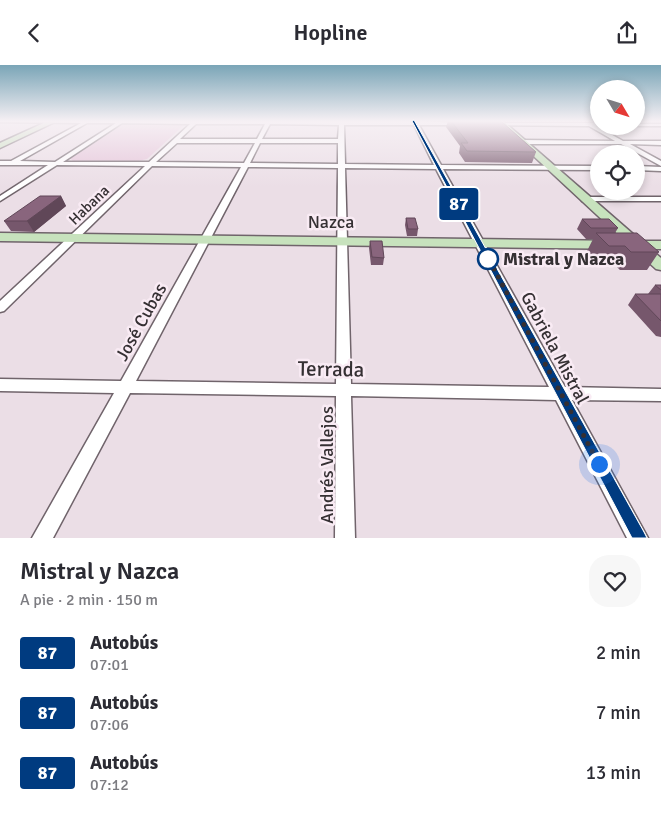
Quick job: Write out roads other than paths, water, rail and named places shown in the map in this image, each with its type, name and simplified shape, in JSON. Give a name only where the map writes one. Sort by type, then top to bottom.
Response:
[{"type":"street","points":[[12,163],[49,143]]},
{"type":"street","points":[[0,199],[87,143]]},
{"type":"street","name":"Habana","points":[[0,307],[173,143]]},
{"type":"street","name":"José Cubas","points":[[42,538],[206,240],[257,143]]},
{"type":"street","name":"Andrés Vallejos","points":[[342,143],[345,538]]},
{"type":"street","name":"Gabriela Mistral","points":[[426,143],[638,538]]},
{"type":"street","points":[[523,143],[661,266]]},
{"type":"street","points":[[623,143],[661,164]]},
{"type":"street","points":[[0,163],[590,168]]},
{"type":"street","points":[[645,168],[661,169]]},
{"type":"street","points":[[585,199],[661,199]]},
{"type":"street","name":"Nazca","points":[[0,237],[661,245]]},
{"type":"street","name":"Terrada","points":[[0,385],[126,385],[344,391],[559,392],[661,395]]},
{"type":"place","name":"Mistral y Nazca","points":[[488,259]]}]
